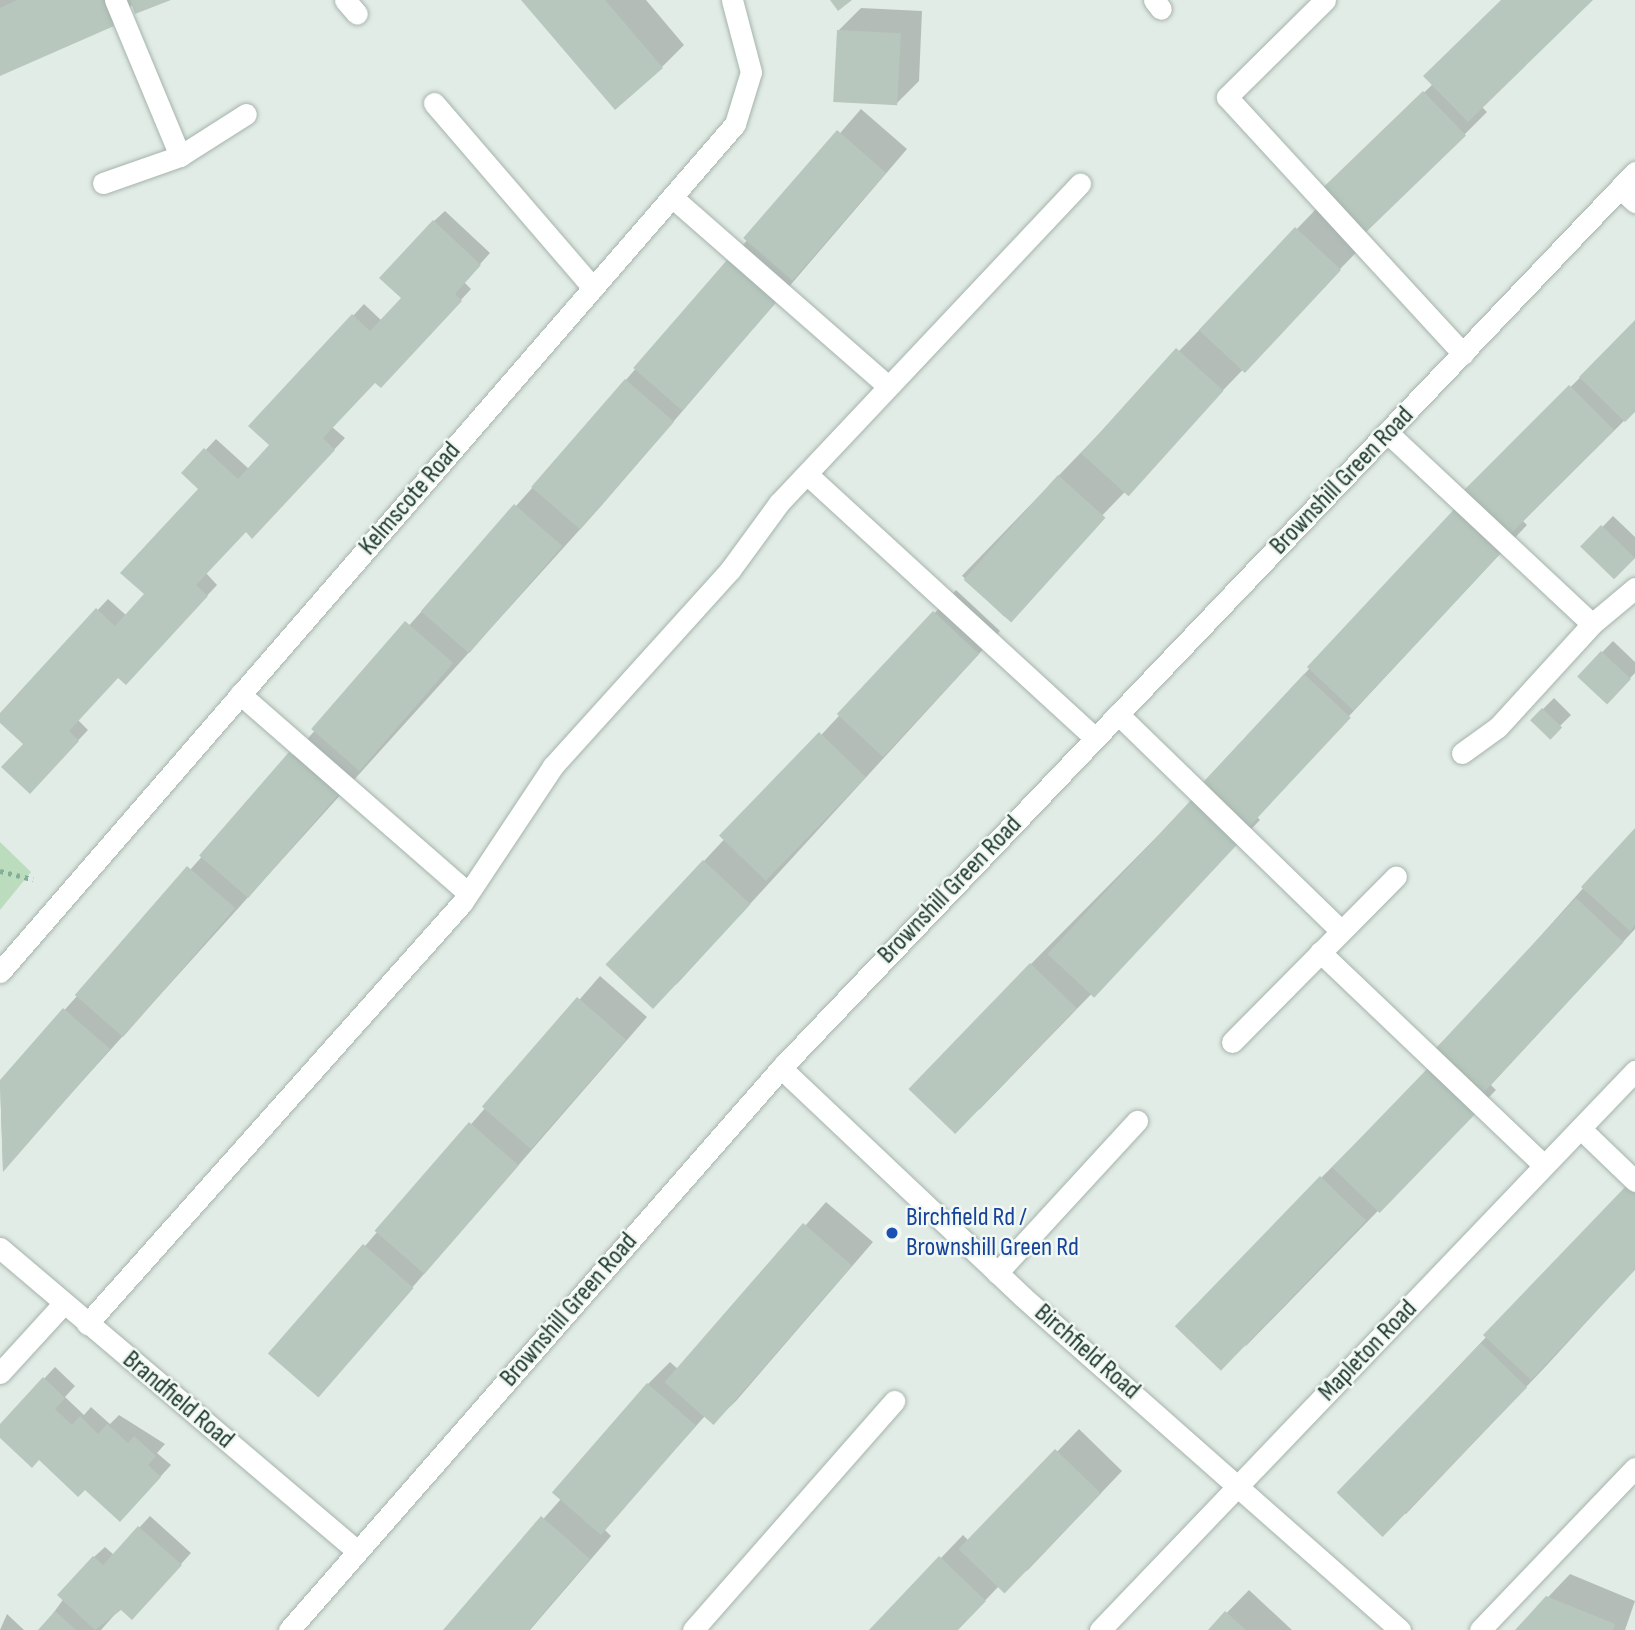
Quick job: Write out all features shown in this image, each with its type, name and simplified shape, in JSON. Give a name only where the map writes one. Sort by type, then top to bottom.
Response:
[{"type":"street","points":[[115,0],[180,156]]},
{"type":"street","name":"Kelmscote Road","points":[[0,972],[672,197],[745,106],[749,51],[732,0]]},
{"type":"street","points":[[1325,0],[1227,97],[1463,354]]},
{"type":"street","points":[[434,103],[593,288]]},
{"type":"street","points":[[103,183],[180,156],[246,114]]},
{"type":"street","name":"Brownshill Green Road","points":[[289,1630],[781,1068],[1463,354],[1627,195],[1635,172]]},
{"type":"street","points":[[87,1324],[462,903],[465,890],[497,855],[553,766],[887,385],[1080,184]]},
{"type":"street","points":[[672,197],[887,385]]},
{"type":"street","points":[[1388,433],[1592,624]]},
{"type":"street","points":[[808,475],[1095,738]]},
{"type":"street","points":[[1462,753],[1498,727],[1592,624],[1635,589]]},
{"type":"street","points":[[240,694],[465,890]]},
{"type":"street","points":[[1118,714],[1341,931]]},
{"type":"street","points":[[1232,1042],[1396,876]]},
{"type":"street","points":[[1320,952],[1544,1165]]},
{"type":"street","name":"Birchfield Road","points":[[781,1068],[997,1273],[1241,1485],[1400,1630]]},
{"type":"street","name":"Mapleton Road","points":[[1100,1630],[1635,1071]]},
{"type":"street","points":[[997,1273],[1137,1121]]},
{"type":"street","points":[[1581,1129],[1635,1181]]},
{"type":"street","name":"Brandfield Road","points":[[0,1248],[357,1551]]},
{"type":"street","points":[[0,1373],[63,1304]]},
{"type":"street","points":[[696,1629],[894,1401]]},
{"type":"street","points":[[1480,1630],[1635,1468]]},
{"type":"green space","points":[[0,842],[31,872],[0,910]]},
{"type":"building","points":[[17,0],[103,0],[114,26],[0,76],[0,8]]},
{"type":"building","points":[[130,0],[171,0],[135,14]]},
{"type":"building","points":[[521,0],[605,0],[663,68],[615,110]]},
{"type":"building","points":[[830,0],[852,0],[838,11]]},
{"type":"building","points":[[1501,0],[1593,0],[1468,122],[1423,76]]},
{"type":"building","points":[[837,30],[901,33],[897,105],[833,102]]},
{"type":"building","points":[[1423,91],[1466,136],[1365,233],[1322,188]]},
{"type":"building","points":[[837,130],[886,173],[792,281],[743,238]]},
{"type":"building","points":[[433,220],[481,265],[455,294],[462,301],[381,388],[375,383],[323,438],[335,450],[252,539],[246,532],[196,585],[208,596],[126,685],[118,678],[69,731],[79,741],[30,794],[1,767],[23,744],[0,723],[0,713],[96,608],[115,626],[144,594],[120,573],[198,489],[181,473],[204,448],[238,479],[269,445],[248,426],[352,314],[370,331],[401,298],[379,278]]},
{"type":"building","points":[[1295,227],[1341,270],[1245,373],[1199,330]]},
{"type":"building","points":[[727,260],[776,303],[682,411],[633,368]]},
{"type":"building","points":[[1635,320],[1635,412],[1625,422],[1579,377]]},
{"type":"building","points":[[1176,348],[1224,391],[1129,496],[1081,454]]},
{"type":"building","points":[[625,379],[674,422],[580,530],[531,487]]},
{"type":"building","points":[[1569,385],[1614,430],[1510,535],[1464,490]]},
{"type":"building","points":[[1058,475],[1106,518],[1011,623],[964,580]]},
{"type":"building","points":[[514,504],[562,546],[469,653],[421,611]]},
{"type":"building","points":[[1459,504],[1506,548],[1354,711],[1307,667]]},
{"type":"building","points":[[1601,525],[1635,558],[1614,579],[1580,547]]},
{"type":"building","points":[[933,611],[979,654],[883,757],[837,714]]},
{"type":"building","points":[[405,621],[453,663],[359,771],[311,729]]},
{"type":"building","points":[[1601,651],[1631,679],[1607,705],[1577,677]]},
{"type":"building","points":[[1304,674],[1351,718],[1250,826],[1203,782]]},
{"type":"building","points":[[1542,708],[1562,727],[1550,740],[1530,720]]},
{"type":"building","points":[[819,732],[866,777],[766,881],[719,836]]},
{"type":"building","points":[[289,752],[338,795],[248,898],[199,855]]},
{"type":"building","points":[[1192,799],[1239,843],[1094,998],[1047,954]]},
{"type":"building","points":[[1635,828],[1635,925],[1630,931],[1581,887]]},
{"type":"building","points":[[703,860],[751,904],[653,1009],[605,965]]},
{"type":"building","points":[[187,866],[235,908],[123,1037],[75,995]]},
{"type":"building","points":[[1576,898],[1624,942],[1482,1094],[1434,1050]]},
{"type":"building","points":[[1030,963],[1077,1008],[955,1134],[908,1089]]},
{"type":"building","points":[[577,997],[626,1040],[531,1149],[482,1106]]},
{"type":"building","points":[[63,1008],[110,1049],[3,1172],[0,1080]]},
{"type":"building","points":[[1428,1068],[1475,1114],[1380,1213],[1332,1167]]},
{"type":"building","points":[[469,1122],[519,1165],[424,1274],[375,1231]]},
{"type":"building","points":[[1320,1176],[1366,1220],[1221,1371],[1175,1326]]},
{"type":"building","points":[[1627,1185],[1635,1193],[1635,1270],[1531,1380],[1483,1335]]},
{"type":"building","points":[[803,1223],[852,1266],[714,1425],[665,1382]]},
{"type":"building","points":[[363,1244],[414,1288],[318,1397],[268,1353]]},
{"type":"building","points":[[1481,1343],[1527,1387],[1383,1537],[1337,1493]]},
{"type":"building","points":[[43,1377],[65,1398],[55,1409],[72,1425],[80,1416],[98,1434],[107,1424],[128,1443],[134,1436],[156,1456],[148,1465],[161,1477],[120,1522],[85,1490],[78,1497],[39,1460],[32,1468],[0,1438],[0,1424]]},
{"type":"building","points":[[647,1383],[696,1426],[601,1535],[552,1492]]},
{"type":"building","points":[[1055,1449],[1101,1493],[1004,1593],[958,1549]]},
{"type":"building","points":[[541,1516],[590,1559],[529,1630],[443,1630]]},
{"type":"building","points":[[138,1526],[182,1565],[132,1620],[121,1610],[95,1630],[57,1595],[93,1556],[103,1565]]},
{"type":"building","points":[[939,1556],[986,1601],[958,1630],[869,1630]]},
{"type":"building","points":[[1546,1596],[1615,1624],[1613,1630],[1515,1630]]},
{"type":"building","points":[[55,1611],[76,1630],[38,1630]]},
{"type":"building","points":[[1225,1611],[1246,1630],[1208,1630]]},
{"type":"place","name":"Birchfield Rd / Brownshill Green Rd","points":[[892,1233]]}]
